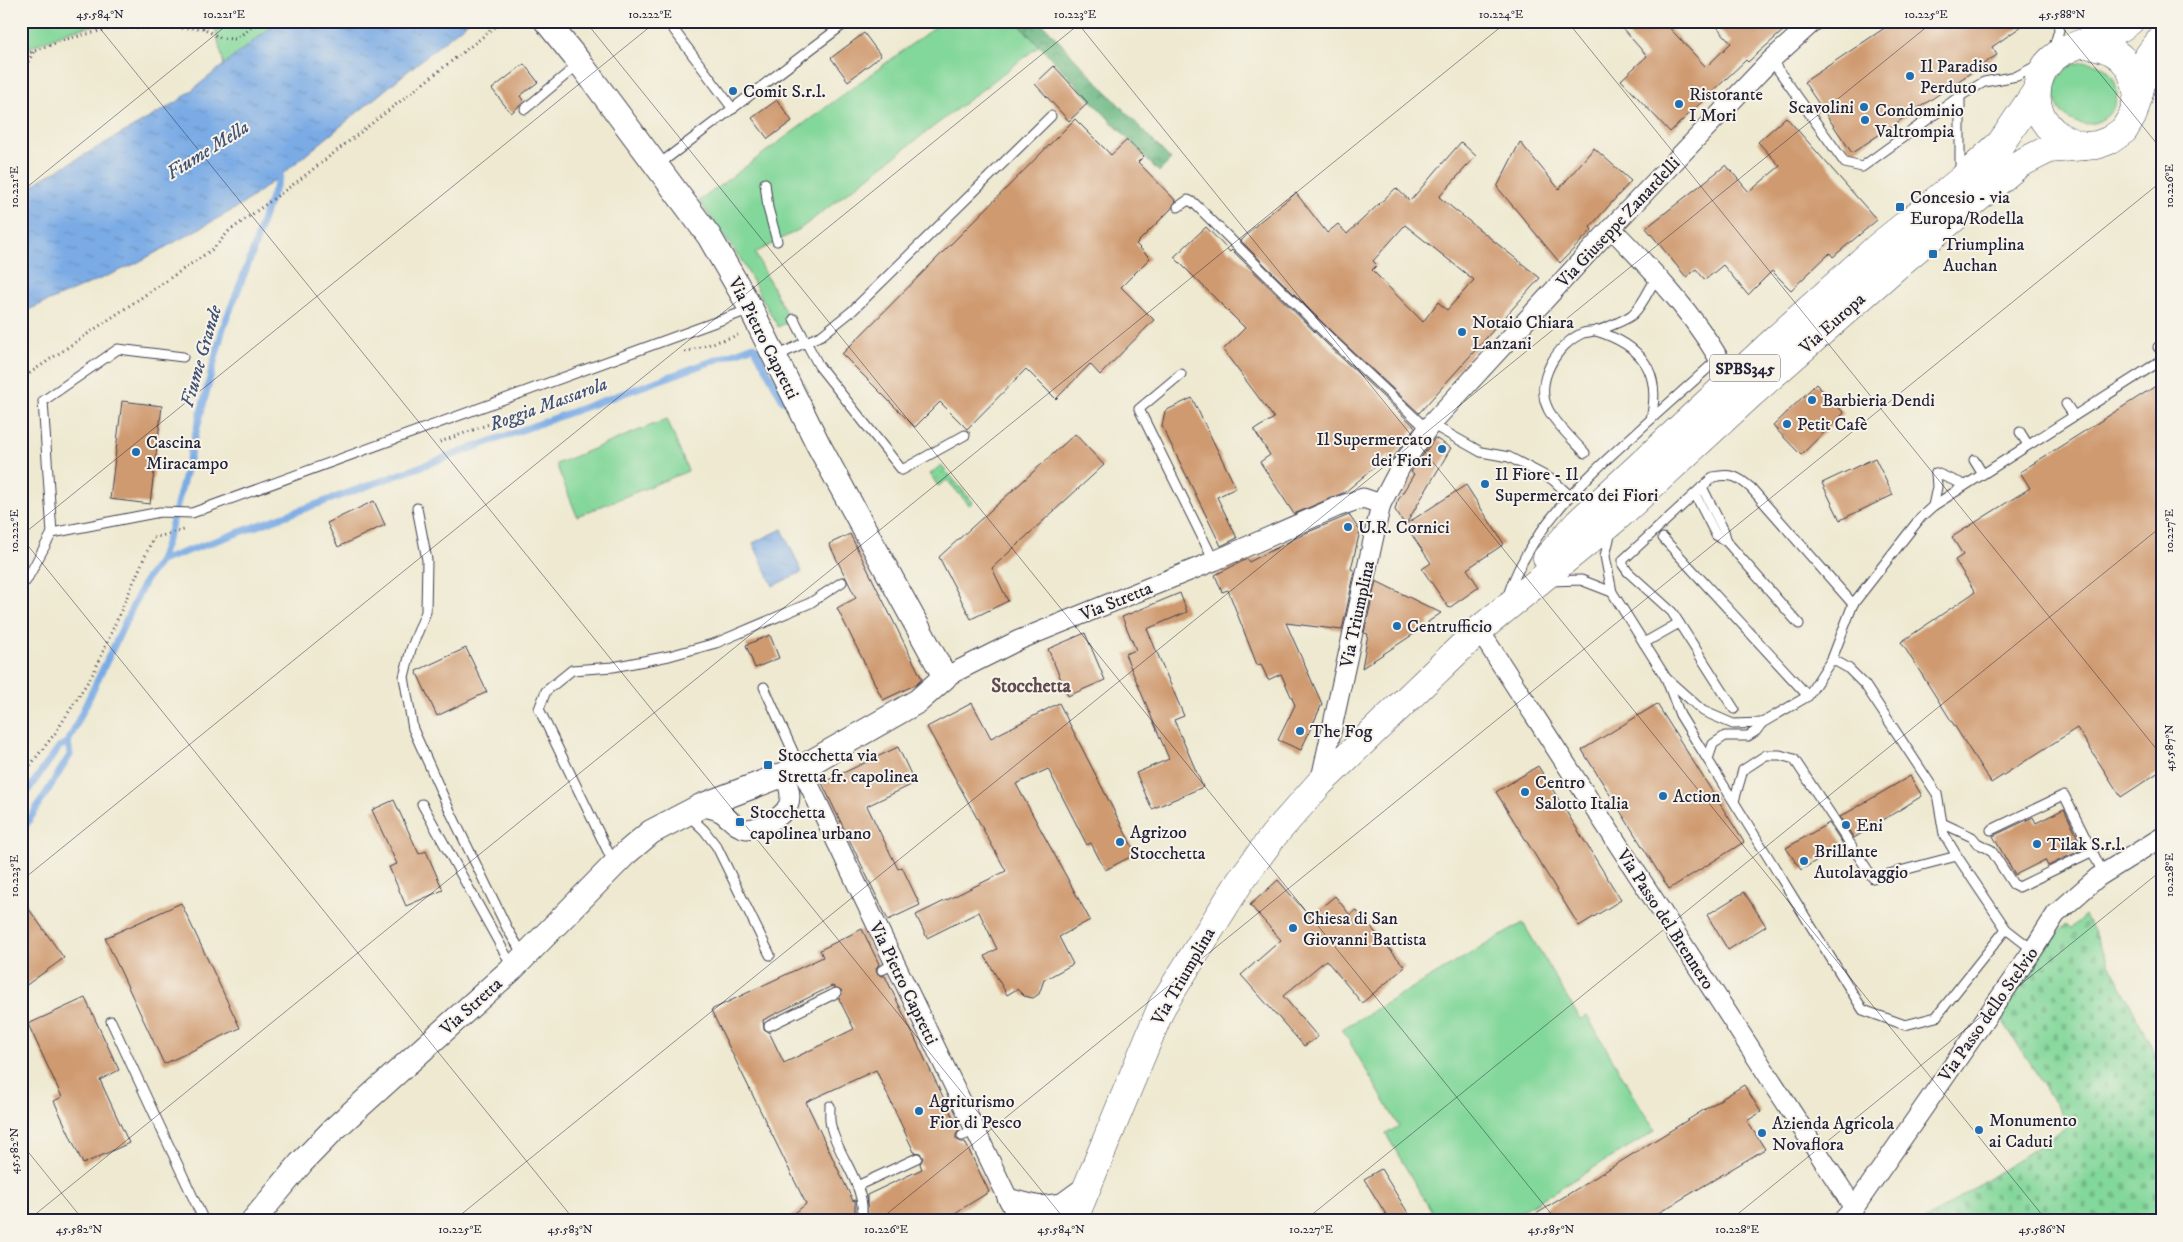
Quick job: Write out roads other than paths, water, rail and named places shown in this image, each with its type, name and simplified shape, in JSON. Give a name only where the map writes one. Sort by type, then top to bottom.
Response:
[{"type":"main road","points":[[2050,60],[2064,50],[2122,29],[2130,21]]},
{"type":"main road","points":[[2036,92],[2038,108],[2044,123],[2055,134],[2069,142],[2104,143],[2124,130],[2134,115],[2140,103],[2149,55],[2162,38]]},
{"type":"main road","points":[[2081,44],[2098,45],[2115,52],[2128,64],[2136,80],[2140,103]]},
{"type":"main road","name":"Via Europa","points":[[1504,609],[1578,523],[1725,370],[1960,181],[2001,143],[2036,92],[2040,75],[2050,60]]},
{"type":"main road","name":"Via Europa","points":[[1479,630],[1614,520],[1750,395],[1901,262],[2018,164],[2049,149],[2104,143]]},
{"type":"main road","name":"Via Triumplina","points":[[1073,1221],[1162,1006],[1241,880],[1274,835],[1320,782],[1479,630]]},
{"type":"street","name":"Via Pietro Capretti","points":[[546,21],[658,165],[709,236],[751,309],[819,446],[928,649],[945,677]]},
{"type":"street","name":"Via Giuseppe Zanardelli","points":[[1429,427],[1611,228],[1771,60],[1814,21]]},
{"type":"street","points":[[1611,228],[1658,275],[1695,322],[1725,370]]},
{"type":"street","points":[[1381,504],[1401,466],[1429,427]]},
{"type":"street","name":"Via Stretta","points":[[253,1221],[301,1163],[333,1130],[519,962],[614,864],[651,832],[693,810],[792,771],[918,701],[945,677],[1019,640],[1214,561],[1337,507],[1363,498],[1381,504]]},
{"type":"street","name":"Via Triumplina","points":[[1320,782],[1381,504]]},
{"type":"street","name":"Via Passo del Brennero","points":[[1479,630],[1848,1214]]},
{"type":"street","name":"Via Pietro Capretti","points":[[792,771],[968,1133],[1019,1221]]},
{"type":"street","points":[[693,810],[720,812],[735,825],[748,829],[763,824],[780,816],[788,808],[792,771]]},
{"type":"street","name":"Via Passo dello Stelvio","points":[[1848,1214],[2033,950],[2056,914],[2103,873],[2162,837]]},
{"type":"street","points":[[1007,1198],[1040,1206],[1062,1203],[1088,1183]]},
{"type":"lane","points":[[669,21],[733,108]]},
{"type":"lane","points":[[658,165],[848,21]]},
{"type":"lane","points":[[1771,60],[1845,163],[1862,166],[1960,96],[1984,82],[2017,76],[2050,60],[2059,30],[2058,21]]},
{"type":"lane","points":[[525,109],[580,63]]},
{"type":"lane","points":[[1960,96],[1960,181]]},
{"type":"lane","points":[[775,358],[822,335],[852,311],[1051,116]]},
{"type":"lane","points":[[765,183],[768,208],[777,241]]},
{"type":"lane","points":[[1178,207],[1188,200],[1194,203],[1332,340],[1429,427],[1481,452],[1509,457],[1552,480],[1570,496]]},
{"type":"lane","points":[[1585,453],[1548,410],[1544,398],[1545,381],[1550,366],[1559,351],[1575,338],[1586,332],[1596,331],[1633,315],[1658,275]]},
{"type":"lane","points":[[52,534],[160,512],[192,513],[751,309]]},
{"type":"lane","points":[[794,319],[819,366],[902,470],[965,435]]},
{"type":"lane","points":[[1596,331],[1617,337],[1633,348],[1645,361],[1652,378],[1655,401],[1651,419]]},
{"type":"lane","points":[[26,581],[52,534],[43,400],[118,349],[183,357]]},
{"type":"lane","points":[[1708,759],[1713,744],[1725,736],[1748,736],[1762,724],[1808,696],[1832,659],[1853,604],[1921,518],[1933,506],[2162,360]]},
{"type":"lane","points":[[1504,609],[1514,577],[1550,517],[1598,466],[1651,419],[1725,370]]},
{"type":"lane","points":[[1181,374],[1140,409],[1214,561]]},
{"type":"lane","points":[[2066,404],[2074,416]]},
{"type":"lane","points":[[2020,432],[2028,445]]},
{"type":"lane","points":[[1974,460],[1982,473]]},
{"type":"lane","points":[[1933,506],[1937,487],[1936,473],[1964,485]]},
{"type":"lane","points":[[1734,709],[1666,604],[1628,572],[1623,565],[1623,560],[1713,478],[1724,475],[1738,477],[1750,488],[1853,604]]},
{"type":"lane","points":[[1702,488],[1724,530],[1727,542]]},
{"type":"lane","points":[[1695,494],[1716,535],[1727,542],[1799,624]]},
{"type":"lane","points":[[417,508],[427,560],[426,612],[411,649],[404,677],[413,729],[503,922],[519,962]]},
{"type":"lane","points":[[1614,520],[1605,556],[1612,592],[1666,678],[1680,715],[1863,1010],[1905,1025],[1936,1017],[2006,929]]},
{"type":"lane","points":[[1663,538],[1808,696]]},
{"type":"lane","points":[[1539,582],[1581,580],[1612,592]]},
{"type":"lane","points":[[614,864],[538,709],[546,690],[572,670],[613,667],[669,656],[716,643],[810,603],[842,582]]},
{"type":"lane","points":[[1644,643],[1679,623]]},
{"type":"lane","points":[[1832,659],[1848,668],[1865,685],[1937,794],[1944,834],[1957,856],[2006,929],[2033,950]]},
{"type":"lane","points":[[1666,678],[1703,712],[1732,724],[1762,724]]},
{"type":"lane","points":[[764,687],[792,771]]},
{"type":"lane","points":[[1734,801],[1744,770],[1766,755],[1780,755],[1794,760],[1873,878],[1957,856]]},
{"type":"lane","points":[[1991,830],[2064,795],[2103,873]]},
{"type":"lane","points":[[422,804],[519,962]]},
{"type":"lane","points":[[693,810],[704,830],[717,847],[770,955]]},
{"type":"lane","points":[[1942,823],[1972,837],[1977,843],[1991,850],[2013,884],[2019,887],[2093,851]]},
{"type":"lane","points":[[769,1026],[836,993]]},
{"type":"lane","points":[[111,1021],[204,1221]]},
{"type":"lane","points":[[830,1106],[831,1126],[857,1186],[863,1213],[860,1221]]},
{"type":"lane","points":[[857,1186],[917,1158]]},
{"type":"water","name":"Fiume Mella","points":[[279,21],[469,21],[280,176],[240,206],[135,264],[21,313],[21,194],[42,179],[177,102]]},
{"type":"water","points":[[782,529],[802,572],[773,586],[753,543]]},
{"type":"waterway","name":"Fiume Grande","points":[[68,742],[145,581],[160,561],[171,528],[223,328],[280,176],[280,169]]},
{"type":"waterway","name":"Roggia Massarola","points":[[160,561],[754,346],[783,400]]},
{"type":"waterway","points":[[21,800],[59,747],[68,742]]},
{"type":"waterway","points":[[21,833],[70,755],[68,742]]},
{"type":"place","name":"Il Paradiso Perduto","points":[[1910,76]]},
{"type":"place","name":"Comit S.r.l.","points":[[733,91]]},
{"type":"place","name":"Ristorante I Mori","points":[[1679,104]]},
{"type":"place","name":"Scavolini","points":[[1864,107]]},
{"type":"place","name":"Condominio Valtrompia","points":[[1865,120]]},
{"type":"place","name":"Concesio - via Europa/Rodella","points":[[1900,207]]},
{"type":"place","name":"Triumplina Auchan","points":[[1933,254]]},
{"type":"place","name":"Notaio Chiara Lanzani","points":[[1462,332]]},
{"type":"place","name":"Barbieria Dendi","points":[[1812,400]]},
{"type":"place","name":"Petit Cafè","points":[[1787,424]]},
{"type":"place","name":"Il Supermercato dei Fiori","points":[[1442,449]]},
{"type":"place","name":"Cascina Miracampo","points":[[136,452]]},
{"type":"place","name":"Il Fiore - Il Supermercato dei Fiori","points":[[1485,484]]},
{"type":"place","name":"U.R. Cornici","points":[[1348,527]]},
{"type":"place","name":"Centrufficio","points":[[1397,626]]},
{"type":"place","name":"The Fog","points":[[1300,731]]},
{"type":"place","name":"Stocchetta via Stretta fr. capolinea","points":[[768,765]]},
{"type":"place","name":"Centro Salotto Italia","points":[[1525,792]]},
{"type":"place","name":"Action","points":[[1663,796]]},
{"type":"place","name":"Stocchetta capolinea urbano","points":[[740,822]]},
{"type":"place","name":"Eni","points":[[1846,825]]},
{"type":"place","name":"Agrizoo Stocchetta","points":[[1120,842]]},
{"type":"place","name":"Tilak S.r.l.","points":[[2037,844]]},
{"type":"place","name":"Brillante Autolavaggio","points":[[1804,861]]},
{"type":"place","name":"Chiesa di San Giovanni Battista","points":[[1293,928]]},
{"type":"place","name":"Agriturismo Fior di Pesco","points":[[919,1111]]},
{"type":"place","name":"Monumento ai Caduti","points":[[1979,1130]]},
{"type":"place","name":"Azienda Agricola Novaflora","points":[[1762,1133]]},
{"type":"district","name":"Stocchetta","points":[[1031,685]]}]
